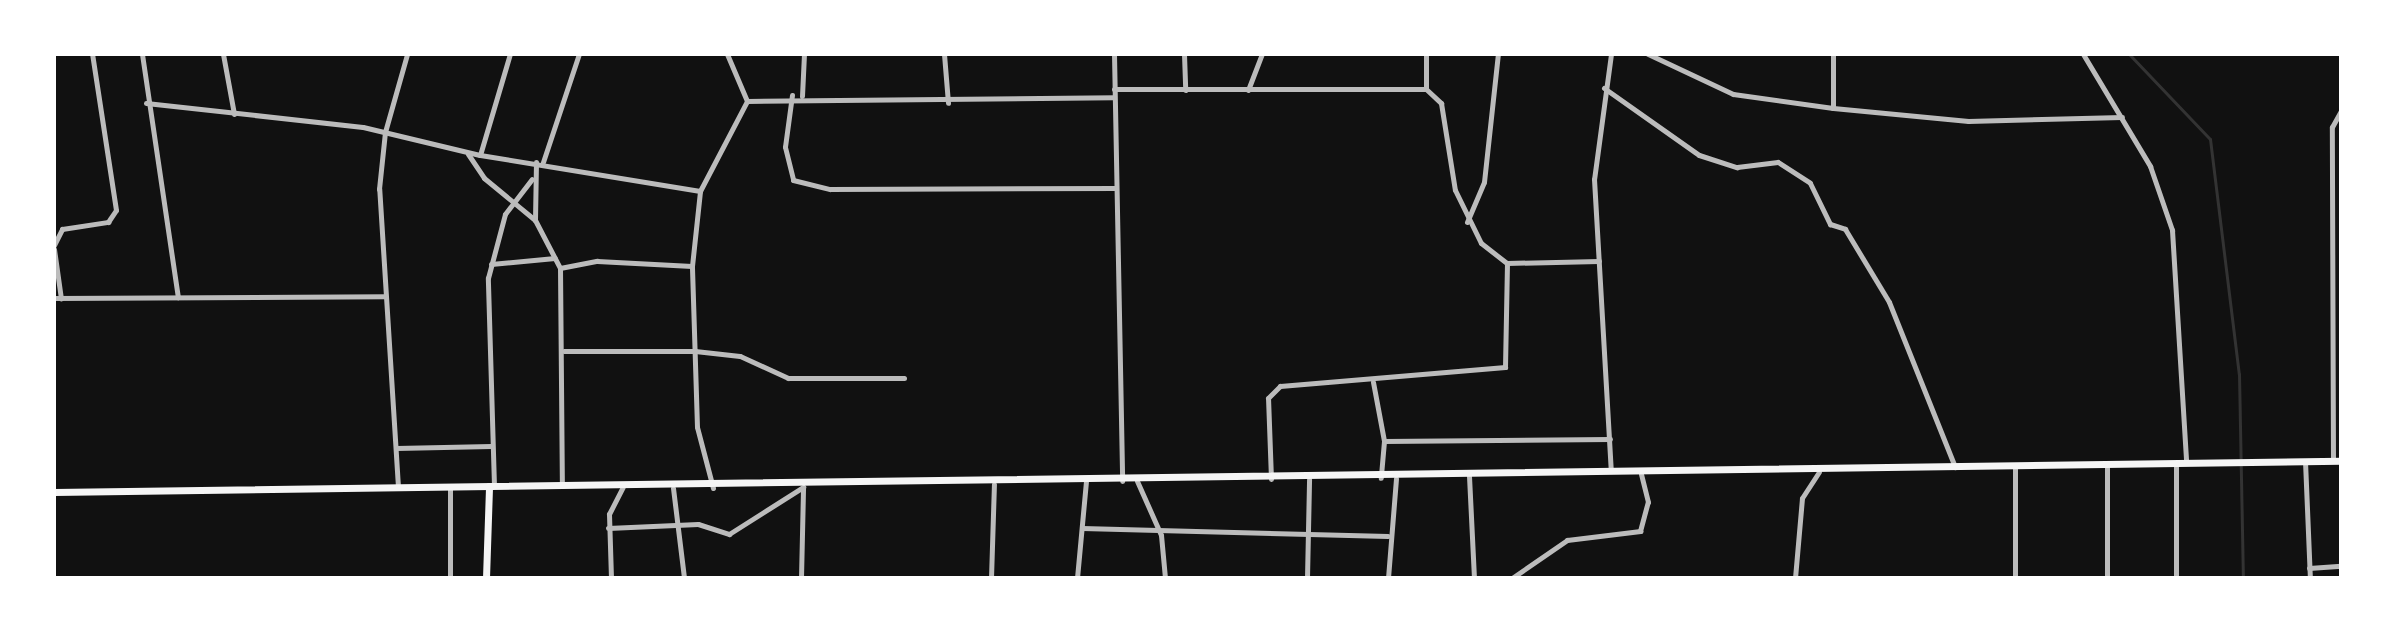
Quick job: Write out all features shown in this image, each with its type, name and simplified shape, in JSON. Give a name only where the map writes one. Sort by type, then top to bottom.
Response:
[{"type":"main road","points":[[54,492],[450,486],[803,487],[2337,461]]},
{"type":"main road","points":[[486,578],[491,486]]},
{"type":"street","points":[[92,54],[114,218],[62,229],[54,247],[57,298],[385,296]]},
{"type":"street","points":[[142,54],[148,86],[146,103],[178,297]]},
{"type":"street","points":[[398,487],[379,189],[385,132],[407,54]]},
{"type":"street","points":[[480,155],[510,54]]},
{"type":"street","points":[[491,486],[491,264],[511,204],[534,176],[540,162],[579,54]]},
{"type":"street","points":[[727,54],[747,101]]},
{"type":"street","points":[[802,96],[804,54]]},
{"type":"street","points":[[944,54],[948,103]]},
{"type":"street","points":[[1114,54],[1122,481]]},
{"type":"street","points":[[1184,54],[1185,90]]},
{"type":"street","points":[[1248,91],[1262,54]]},
{"type":"street","points":[[1426,54],[1426,89]]},
{"type":"street","points":[[1466,223],[1484,182],[1498,54]]},
{"type":"street","points":[[1611,54],[1595,143],[1612,474]]},
{"type":"street","points":[[1648,54],[1733,94],[1833,108],[1968,121],[2122,117]]},
{"type":"street","points":[[1833,54],[1833,108]]},
{"type":"street","points":[[2083,54],[2150,166],[2172,230],[2186,462]]},
{"type":"street","points":[[224,57],[234,114]]},
{"type":"street","points":[[1604,88],[1699,155],[1737,167],[1778,162],[1810,183],[1830,224],[1845,229],[1889,302],[1955,469]]},
{"type":"street","points":[[747,101],[792,95],[948,103],[1185,90],[1426,89],[1441,103],[1466,223],[1507,263],[1599,261]]},
{"type":"street","points":[[792,95],[785,147],[793,180],[830,189],[1116,188]]},
{"type":"street","points":[[713,488],[697,427],[692,266],[700,191],[747,101]]},
{"type":"street","points":[[146,103],[385,132],[467,153],[540,162],[700,191]]},
{"type":"street","points":[[2337,461],[2332,127],[2341,111]]},
{"type":"street","points":[[467,153],[511,204],[535,220]]},
{"type":"street","points":[[534,176],[535,220],[560,268],[564,351],[562,486]]},
{"type":"street","points":[[491,264],[555,258]]},
{"type":"street","points":[[560,268],[597,261],[692,266]]},
{"type":"street","points":[[1271,479],[1266,417],[1272,390],[1373,382],[1433,369],[1505,367],[1507,263]]},
{"type":"street","points":[[564,351],[695,351],[740,356],[788,378],[904,378]]},
{"type":"street","points":[[1373,382],[1384,441],[1381,478]]},
{"type":"street","points":[[1384,441],[1610,439]]},
{"type":"street","points":[[396,448],[491,446]]},
{"type":"street","points":[[2305,461],[2310,578]]},
{"type":"street","points":[[2176,464],[2176,578]]},
{"type":"street","points":[[2107,465],[2107,578]]},
{"type":"street","points":[[2015,468],[2015,578]]},
{"type":"street","points":[[1795,578],[1802,498],[1819,472]]},
{"type":"street","points":[[1512,578],[1567,540],[1640,531],[1648,502],[1641,474]]},
{"type":"street","points":[[1469,476],[1474,578]]},
{"type":"street","points":[[1388,578],[1388,536],[1396,478]]},
{"type":"street","points":[[1307,578],[1309,479]]},
{"type":"street","points":[[1077,578],[1086,481]]},
{"type":"street","points":[[1137,481],[1161,535],[1165,578]]},
{"type":"street","points":[[991,578],[994,484]]},
{"type":"street","points":[[450,486],[450,578]]},
{"type":"street","points":[[611,578],[608,528],[623,487]]},
{"type":"street","points":[[608,528],[677,526],[729,534],[803,487]]},
{"type":"street","points":[[801,578],[803,487]]},
{"type":"street","points":[[673,488],[684,578]]},
{"type":"street","points":[[1082,528],[1161,535],[1306,532],[1388,536]]},
{"type":"street","points":[[2309,568],[2341,566]]},
{"type":"waterway","points":[[2129,54],[2210,139],[2239,374],[2243,578]]}]
